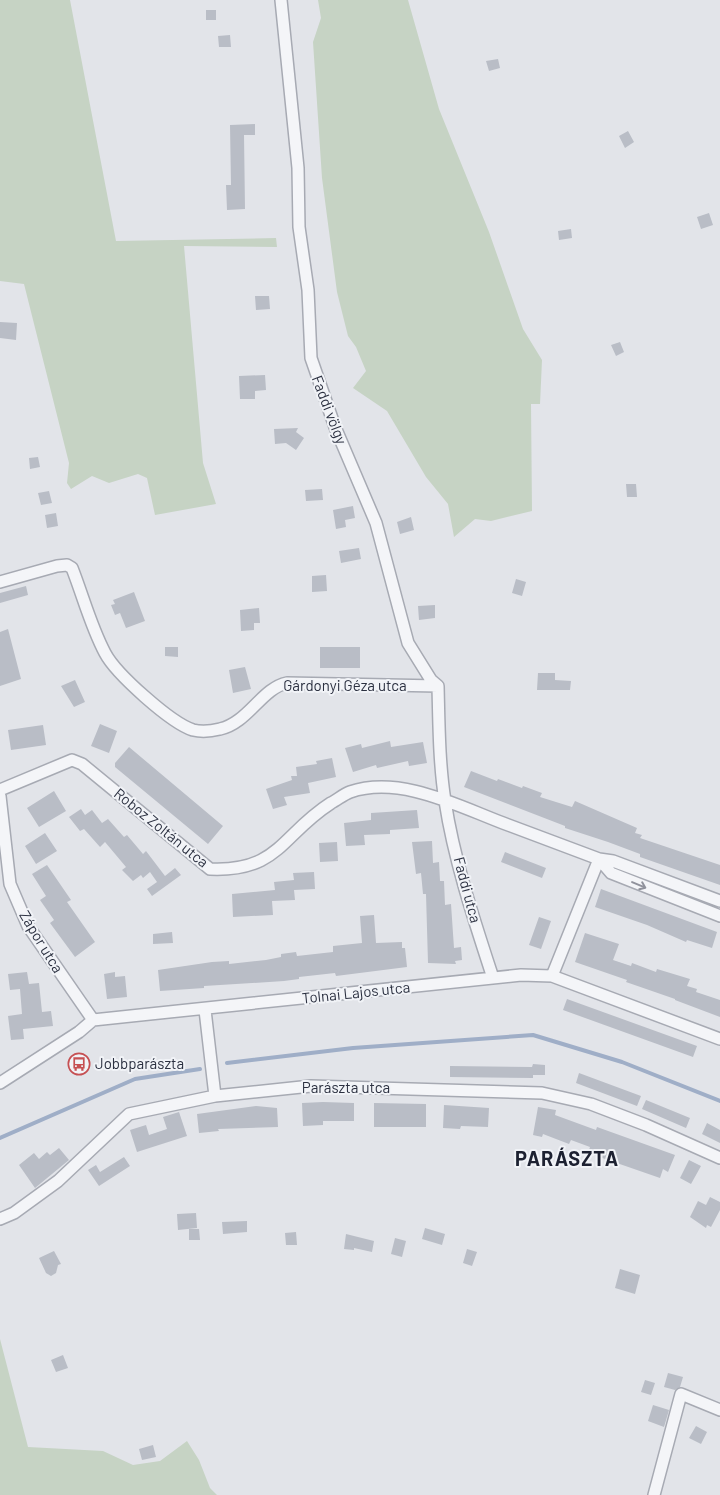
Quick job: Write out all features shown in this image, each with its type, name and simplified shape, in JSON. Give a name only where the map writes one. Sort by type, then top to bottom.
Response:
[{"type":"street","name":"Faddi völgy","points":[[281,0],[298,168],[300,227],[308,290],[311,358],[338,435],[376,523],[408,643],[431,680],[438,686]]},
{"type":"street","name":"Gárdonyi Géza utca","points":[[0,582],[57,566],[67,565],[72,568],[99,640],[116,671],[160,708],[184,726],[195,731],[221,729],[231,724],[260,703],[276,685],[287,683],[438,686]]},
{"type":"street","points":[[438,686],[439,733],[445,801]]},
{"type":"street","name":"Roboz Zoltán utca","points":[[0,790],[72,760],[82,764],[210,869],[231,870],[246,867],[272,855],[322,809],[349,792],[373,787],[409,790],[445,801],[599,860],[613,861],[720,901]]},
{"type":"street","name":"Zápor utca","points":[[0,796],[10,884],[28,926],[93,1020]]},
{"type":"street","name":"Faddi utca","points":[[445,801],[476,923],[494,978]]},
{"type":"street","points":[[552,976],[599,860]]},
{"type":"street","name":"Roboz Zoltán utca","points":[[599,860],[611,873],[720,916]]},
{"type":"street","name":"Tolnai Lajos utca","points":[[93,1020],[205,1010],[494,978],[552,976],[720,1039]]},
{"type":"street","points":[[205,1010],[215,1096]]},
{"type":"street","points":[[0,1083],[79,1032],[93,1020]]},
{"type":"street","name":"Parászta utca","points":[[0,1219],[14,1213],[58,1181],[129,1114],[215,1096],[311,1086],[542,1093],[591,1104],[646,1125],[720,1158]]},
{"type":"street","points":[[654,1495],[681,1394],[720,1410]]},
{"type":"green space","points":[[0,0],[70,0],[116,241],[276,238],[277,247],[184,246],[203,463],[216,504],[155,515],[147,478],[138,474],[109,483],[92,476],[71,489],[67,483],[69,463],[24,284],[0,281]]},
{"type":"green space","points":[[318,0],[408,0],[439,109],[489,232],[523,329],[542,360],[540,404],[531,404],[532,511],[491,521],[475,519],[454,537],[448,504],[426,477],[387,411],[353,388],[366,371],[356,347],[348,336],[337,292],[322,178],[313,42],[321,18]]},
{"type":"green space","points":[[0,1339],[28,1447],[103,1451],[133,1465],[160,1461],[187,1441],[199,1460],[210,1488],[217,1495],[0,1495]]},
{"type":"building","points":[[206,10],[216,10],[216,20],[206,20]]},
{"type":"building","points":[[230,35],[231,47],[219,47],[218,36]]},
{"type":"building","points":[[498,59],[500,68],[489,71],[486,61]]},
{"type":"building","points":[[255,124],[255,135],[244,135],[245,209],[227,210],[226,185],[231,185],[230,125]]},
{"type":"building","points":[[628,131],[634,142],[625,148],[619,136]]},
{"type":"building","points":[[709,213],[713,225],[701,229],[697,217]]},
{"type":"building","points":[[571,229],[572,238],[559,240],[558,231]]},
{"type":"building","points":[[255,296],[269,296],[270,309],[256,310]]},
{"type":"building","points":[[0,322],[17,323],[16,340],[0,338]]},
{"type":"building","points":[[620,342],[624,352],[616,356],[611,345]]},
{"type":"building","points":[[265,375],[266,390],[255,391],[255,399],[240,399],[239,376]]},
{"type":"building","points":[[298,428],[296,432],[304,438],[296,450],[286,443],[275,444],[274,429]]},
{"type":"building","points":[[38,457],[40,467],[30,469],[29,458]]},
{"type":"building","points":[[626,484],[636,484],[637,497],[627,497]]},
{"type":"building","points":[[322,489],[323,500],[306,501],[305,490]]},
{"type":"building","points":[[49,491],[52,503],[41,505],[38,493]]},
{"type":"building","points":[[353,506],[355,518],[345,520],[346,527],[336,529],[333,510]]},
{"type":"building","points":[[56,513],[58,526],[47,528],[45,515]]},
{"type":"building","points":[[411,517],[414,530],[400,534],[397,522]]},
{"type":"building","points":[[359,548],[361,559],[341,563],[339,551]]},
{"type":"building","points":[[326,575],[327,591],[312,592],[312,576]]},
{"type":"building","points":[[516,579],[526,582],[522,596],[512,593]]},
{"type":"building","points":[[26,586],[28,595],[0,603],[0,593]]},
{"type":"building","points":[[134,592],[145,621],[126,628],[120,613],[115,615],[111,605],[115,604],[113,600]]},
{"type":"building","points":[[435,605],[435,618],[419,620],[418,606]]},
{"type":"building","points":[[259,608],[260,623],[254,623],[254,630],[241,631],[240,610]]},
{"type":"building","points":[[8,629],[21,679],[0,686],[0,632]]},
{"type":"building","points":[[165,647],[178,647],[178,657],[165,656]]},
{"type":"building","points":[[320,647],[360,647],[360,668],[320,668]]},
{"type":"building","points":[[245,667],[251,689],[233,693],[229,670]]},
{"type":"building","points":[[538,673],[555,673],[555,680],[571,681],[570,690],[537,690]]},
{"type":"building","points":[[75,680],[85,702],[74,707],[61,686]]},
{"type":"building","points":[[100,724],[117,731],[109,753],[91,746]]},
{"type":"building","points":[[43,725],[46,745],[11,750],[8,730]]},
{"type":"building","points":[[390,741],[391,747],[423,742],[427,763],[409,766],[408,761],[377,768],[376,765],[353,772],[345,748],[361,744],[362,748]]},
{"type":"building","points":[[129,747],[223,826],[208,844],[115,767],[115,763]]},
{"type":"building","points":[[332,758],[336,777],[308,783],[310,793],[284,797],[287,805],[273,809],[266,789],[292,780],[291,776],[297,776],[296,767],[317,764],[316,761]]},
{"type":"building","points":[[471,771],[497,781],[498,779],[522,788],[523,786],[542,793],[540,797],[572,807],[575,801],[637,828],[635,833],[642,835],[640,838],[720,865],[720,885],[640,857],[640,854],[565,828],[565,826],[464,787]]},
{"type":"building","points":[[54,791],[66,811],[39,827],[27,808]]},
{"type":"building","points":[[81,809],[85,815],[92,810],[102,823],[108,819],[124,837],[127,835],[143,854],[146,851],[165,876],[175,868],[181,875],[152,896],[147,889],[157,882],[150,872],[143,878],[141,875],[133,881],[122,870],[126,867],[105,842],[100,847],[84,829],[80,831],[69,817]]},
{"type":"building","points":[[417,810],[419,828],[390,830],[390,834],[364,835],[365,845],[346,846],[344,823],[371,820],[371,813]]},
{"type":"building","points":[[45,833],[57,851],[36,864],[25,846]]},
{"type":"building","points":[[432,841],[433,863],[439,862],[440,881],[444,881],[445,905],[451,904],[454,948],[461,947],[462,960],[455,961],[456,964],[428,963],[426,894],[423,894],[421,873],[416,874],[412,842]]},
{"type":"building","points":[[337,842],[338,861],[320,862],[319,843]]},
{"type":"building","points":[[505,852],[546,868],[542,878],[501,862]]},
{"type":"building","points":[[47,865],[71,900],[67,902],[95,942],[75,957],[50,923],[54,920],[40,900],[46,896],[32,874]]},
{"type":"building","points":[[314,872],[315,889],[294,890],[295,900],[272,901],[273,915],[233,917],[232,894],[275,890],[274,882],[294,880],[293,873]]},
{"type":"building","points":[[601,889],[717,932],[712,948],[687,940],[686,942],[647,925],[595,907]]},
{"type":"building","points":[[374,915],[376,943],[402,942],[402,948],[405,948],[407,967],[336,976],[335,973],[299,977],[299,979],[284,981],[160,991],[158,970],[212,962],[229,961],[229,964],[266,960],[281,957],[281,954],[296,952],[297,956],[333,952],[333,946],[362,943],[360,916]]},
{"type":"building","points":[[539,917],[551,921],[541,949],[529,945]]},
{"type":"building","points":[[172,932],[173,943],[153,944],[153,934]]},
{"type":"building","points":[[585,933],[619,944],[613,960],[631,966],[632,963],[656,972],[657,969],[690,979],[687,986],[697,989],[696,992],[720,1000],[720,1017],[626,982],[627,980],[575,962]]},
{"type":"building","points":[[27,972],[29,984],[39,983],[42,1012],[51,1011],[53,1026],[23,1029],[24,1039],[11,1040],[8,1016],[22,1014],[20,989],[10,990],[8,974]]},
{"type":"building","points":[[115,972],[115,977],[125,976],[127,997],[107,999],[104,974]]},
{"type":"building","points":[[567,999],[697,1046],[693,1057],[563,1010]]},
{"type":"building","points":[[533,1064],[545,1065],[545,1075],[533,1075],[533,1078],[450,1077],[450,1066],[532,1067]]},
{"type":"building","points":[[579,1073],[641,1096],[637,1106],[576,1083]]},
{"type":"building","points":[[646,1100],[690,1118],[686,1128],[642,1109]]},
{"type":"building","points":[[302,1103],[354,1103],[354,1121],[323,1121],[323,1125],[303,1126]]},
{"type":"building","points":[[374,1103],[426,1104],[426,1127],[374,1127]]},
{"type":"building","points":[[444,1105],[489,1108],[488,1127],[461,1126],[460,1129],[443,1128]]},
{"type":"building","points":[[256,1106],[277,1108],[278,1127],[218,1129],[219,1131],[199,1133],[197,1114]]},
{"type":"building","points":[[538,1107],[556,1110],[555,1115],[596,1130],[597,1127],[675,1155],[668,1172],[663,1169],[660,1178],[588,1153],[590,1147],[571,1140],[569,1144],[543,1134],[542,1137],[533,1135]]},
{"type":"building","points":[[179,1112],[187,1136],[137,1152],[130,1130],[146,1125],[149,1135],[167,1129],[163,1117]]},
{"type":"building","points":[[707,1123],[720,1130],[720,1143],[702,1134]]},
{"type":"building","points":[[59,1148],[69,1160],[35,1188],[19,1165],[34,1153],[39,1159],[47,1152],[50,1155]]},
{"type":"building","points":[[124,1157],[130,1166],[99,1186],[88,1170],[96,1165],[100,1172]]},
{"type":"building","points":[[689,1160],[701,1166],[691,1184],[680,1178]]},
{"type":"building","points":[[710,1197],[720,1202],[720,1210],[711,1227],[707,1225],[706,1228],[690,1217],[698,1201],[706,1205]]},
{"type":"building","points":[[196,1213],[197,1228],[178,1230],[177,1214]]},
{"type":"building","points":[[247,1221],[247,1232],[223,1234],[222,1222]]},
{"type":"building","points":[[425,1228],[445,1234],[442,1245],[422,1239]]},
{"type":"building","points":[[189,1229],[199,1229],[200,1240],[189,1240]]},
{"type":"building","points":[[296,1232],[297,1245],[286,1245],[285,1233]]},
{"type":"building","points":[[346,1234],[374,1241],[372,1252],[354,1248],[354,1250],[344,1249]]},
{"type":"building","points":[[395,1238],[406,1241],[402,1257],[391,1254]]},
{"type":"building","points":[[467,1249],[477,1252],[472,1266],[463,1263]]},
{"type":"building","points":[[54,1251],[61,1264],[58,1265],[56,1273],[51,1276],[46,1273],[39,1258]]},
{"type":"building","points":[[620,1269],[640,1275],[635,1294],[615,1288]]},
{"type":"building","points":[[63,1355],[68,1368],[56,1372],[51,1360]]},
{"type":"building","points":[[668,1373],[683,1377],[680,1387],[675,1390],[664,1387]]},
{"type":"building","points":[[645,1380],[655,1383],[651,1395],[641,1392]]},
{"type":"building","points":[[653,1405],[669,1410],[664,1427],[648,1421]]},
{"type":"building","points":[[696,1426],[707,1432],[701,1444],[689,1438]]},
{"type":"building","points":[[153,1445],[156,1457],[142,1460],[139,1449]]},
{"type":"waterway","points":[[227,1063],[353,1048],[533,1035],[622,1062],[720,1101]]},
{"type":"waterway","points":[[0,1138],[135,1079],[200,1069]]},
{"type":"place","name":"Jobbparászta","points":[[79,1064]]},
{"type":"district","name":"PARÁSZTA","points":[[567,1159]]}]
